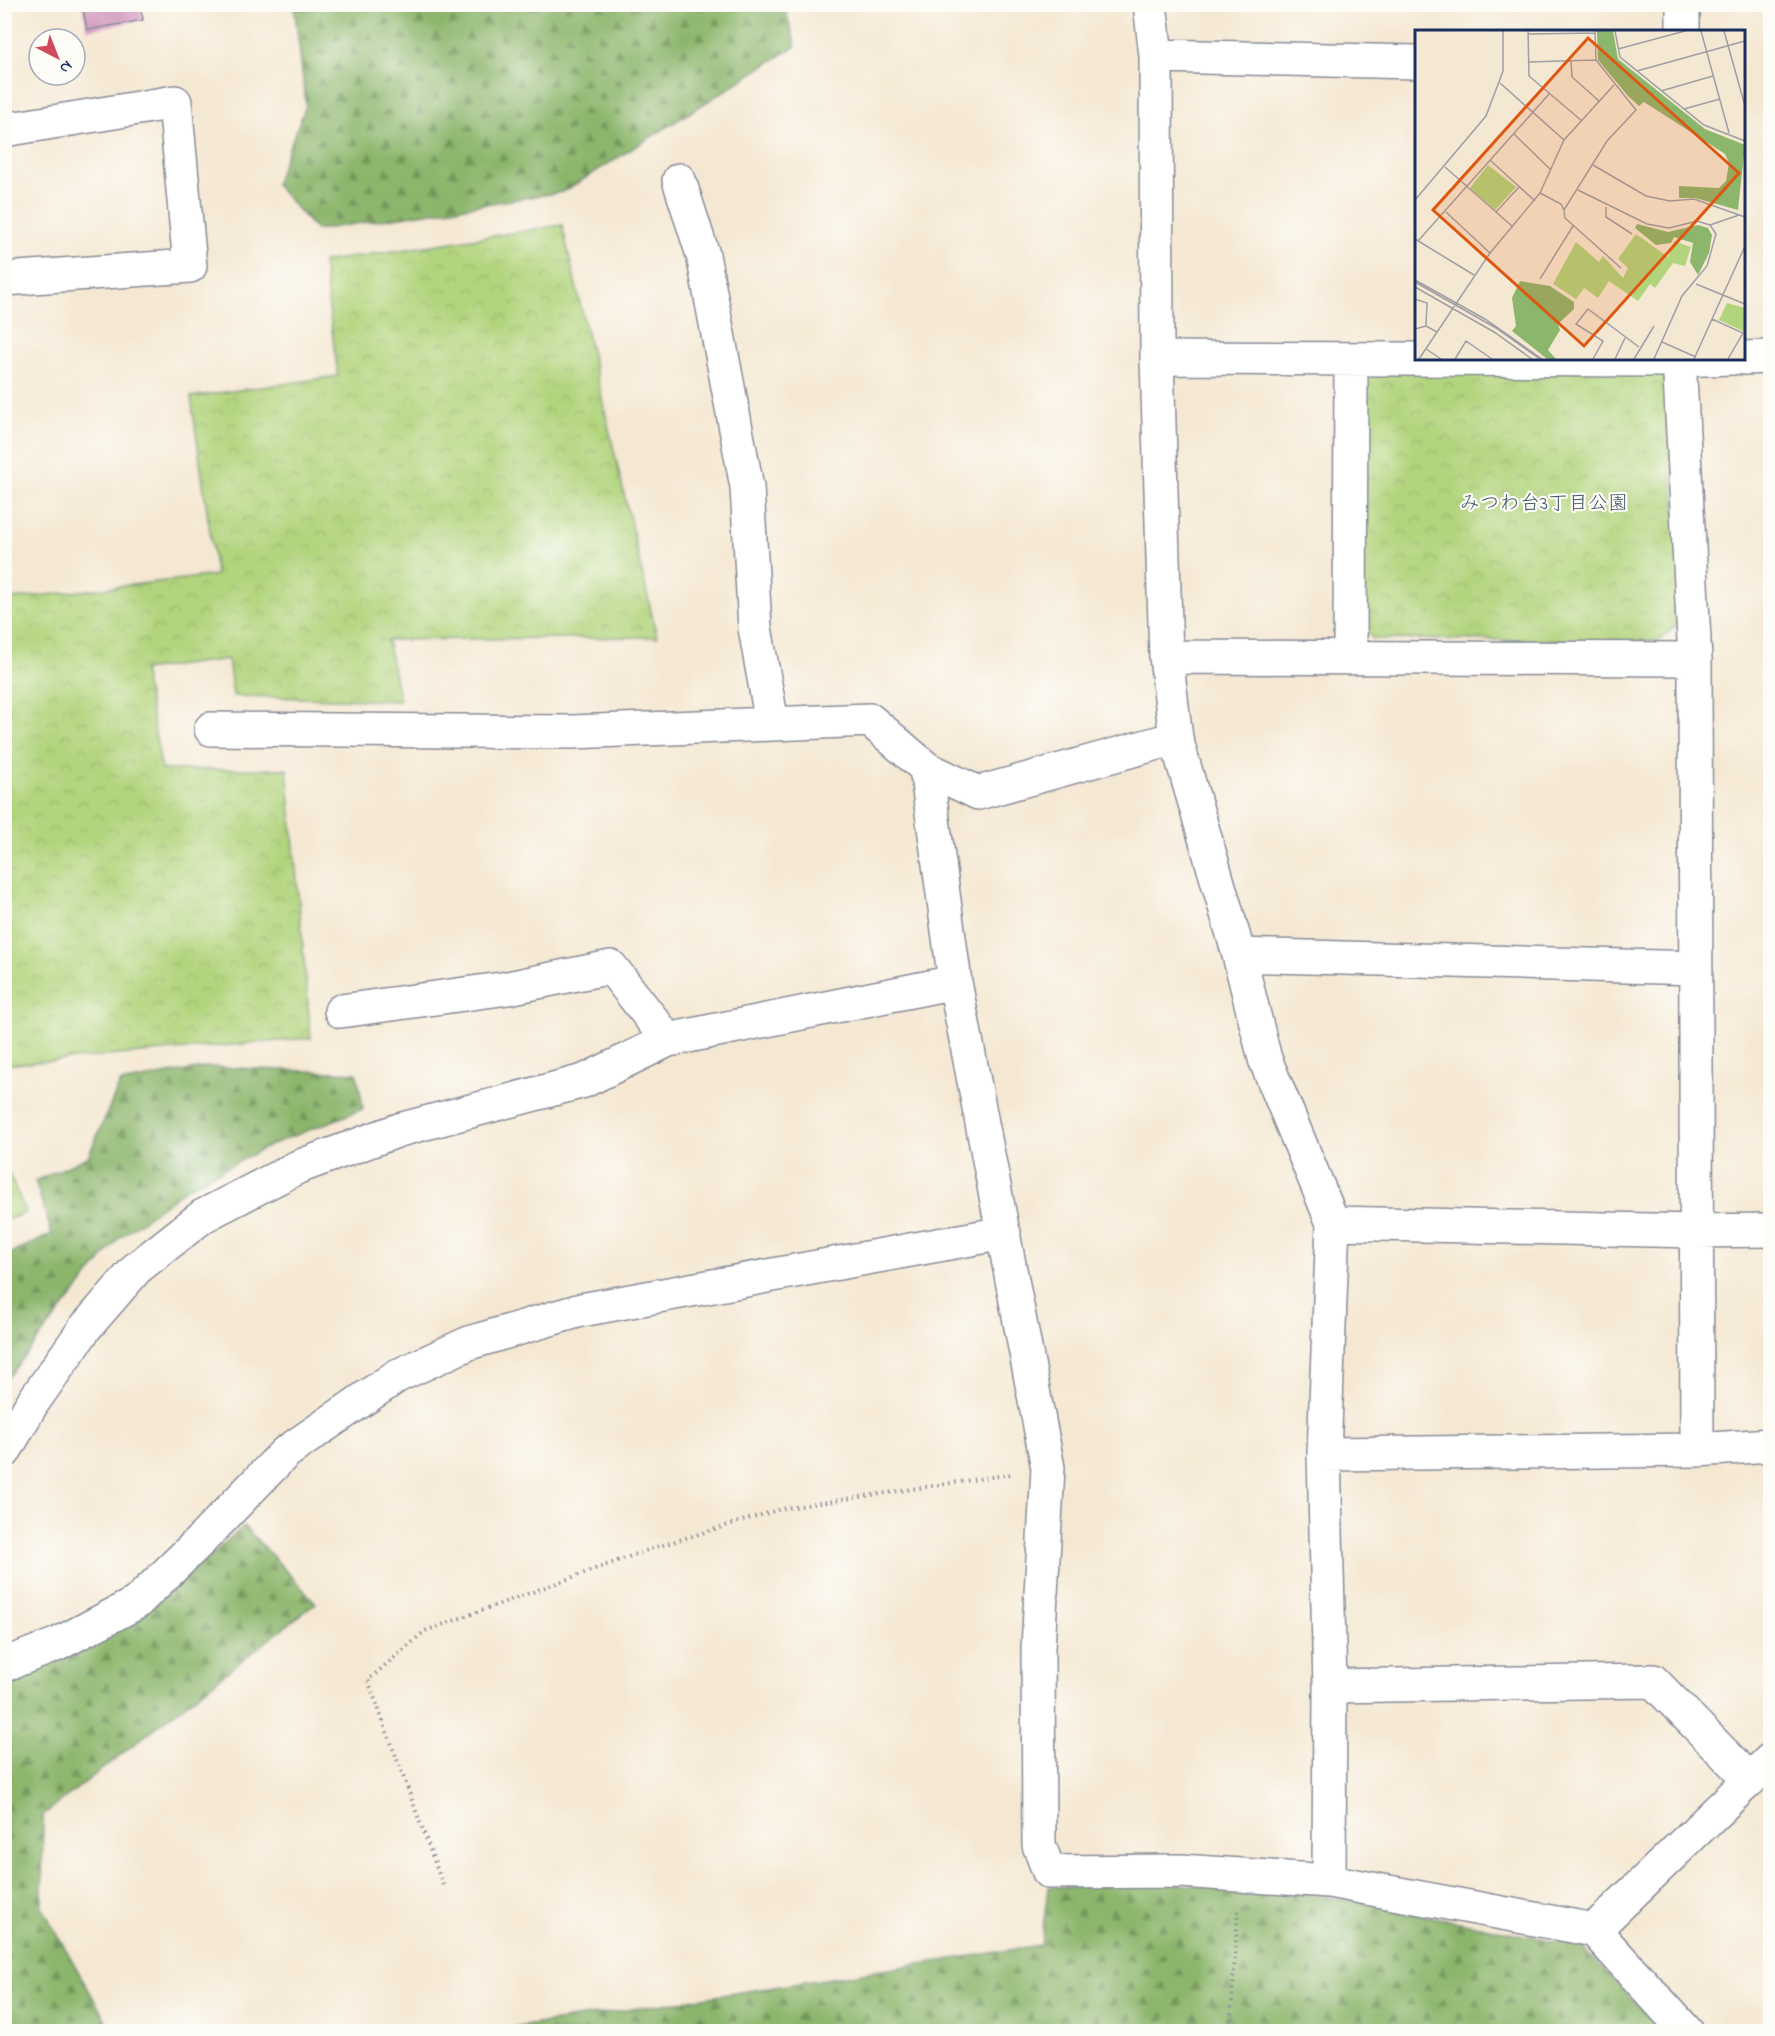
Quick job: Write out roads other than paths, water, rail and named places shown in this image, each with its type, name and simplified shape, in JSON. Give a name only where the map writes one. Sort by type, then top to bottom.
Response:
[{"type":"street","points":[[1150,4],[1156,56],[1157,358],[1166,657],[1176,738],[1239,955],[1265,1059],[1333,1223],[1324,1454],[1330,1686],[1329,1881]]},
{"type":"street","points":[[1683,4],[1683,30]]},
{"type":"street","points":[[1156,56],[1415,62]]},
{"type":"street","points":[[4,130],[176,102],[190,266],[4,279]]},
{"type":"street","points":[[679,180],[703,255],[747,487],[755,628],[772,723]]},
{"type":"street","points":[[1745,358],[1770,357]]},
{"type":"street","points":[[1157,358],[1415,359]]},
{"type":"street","points":[[1350,359],[1350,658]]},
{"type":"street","points":[[1679,360],[1695,659],[1697,1450]]},
{"type":"street","points":[[1166,657],[1695,659]]},
{"type":"street","points":[[211,729],[572,732],[870,720],[926,768],[978,792],[1176,738]]},
{"type":"street","points":[[926,768],[955,982],[1048,1468],[1038,1648],[1039,1845],[1049,1872],[1181,1871],[1329,1881],[1594,1929],[1687,2031]]},
{"type":"street","points":[[1239,955],[1696,968]]},
{"type":"street","points":[[340,1011],[508,988],[611,967],[668,1040]]},
{"type":"street","points":[[4,1452],[31,1405],[85,1328],[137,1268],[203,1216],[298,1167],[399,1130],[584,1081],[668,1040],[955,982]]},
{"type":"street","points":[[1333,1223],[1696,1231],[1770,1230]]},
{"type":"street","points":[[4,1665],[58,1644],[136,1603],[201,1541],[285,1453],[397,1376],[469,1343],[580,1310],[1004,1233]]},
{"type":"street","points":[[1324,1454],[1697,1450],[1770,1445]]},
{"type":"street","points":[[1330,1686],[1653,1681],[1760,1770],[1594,1929]]},
{"type":"park label","name":"みつわ台3丁目公園","points":[[1544,504]]}]
